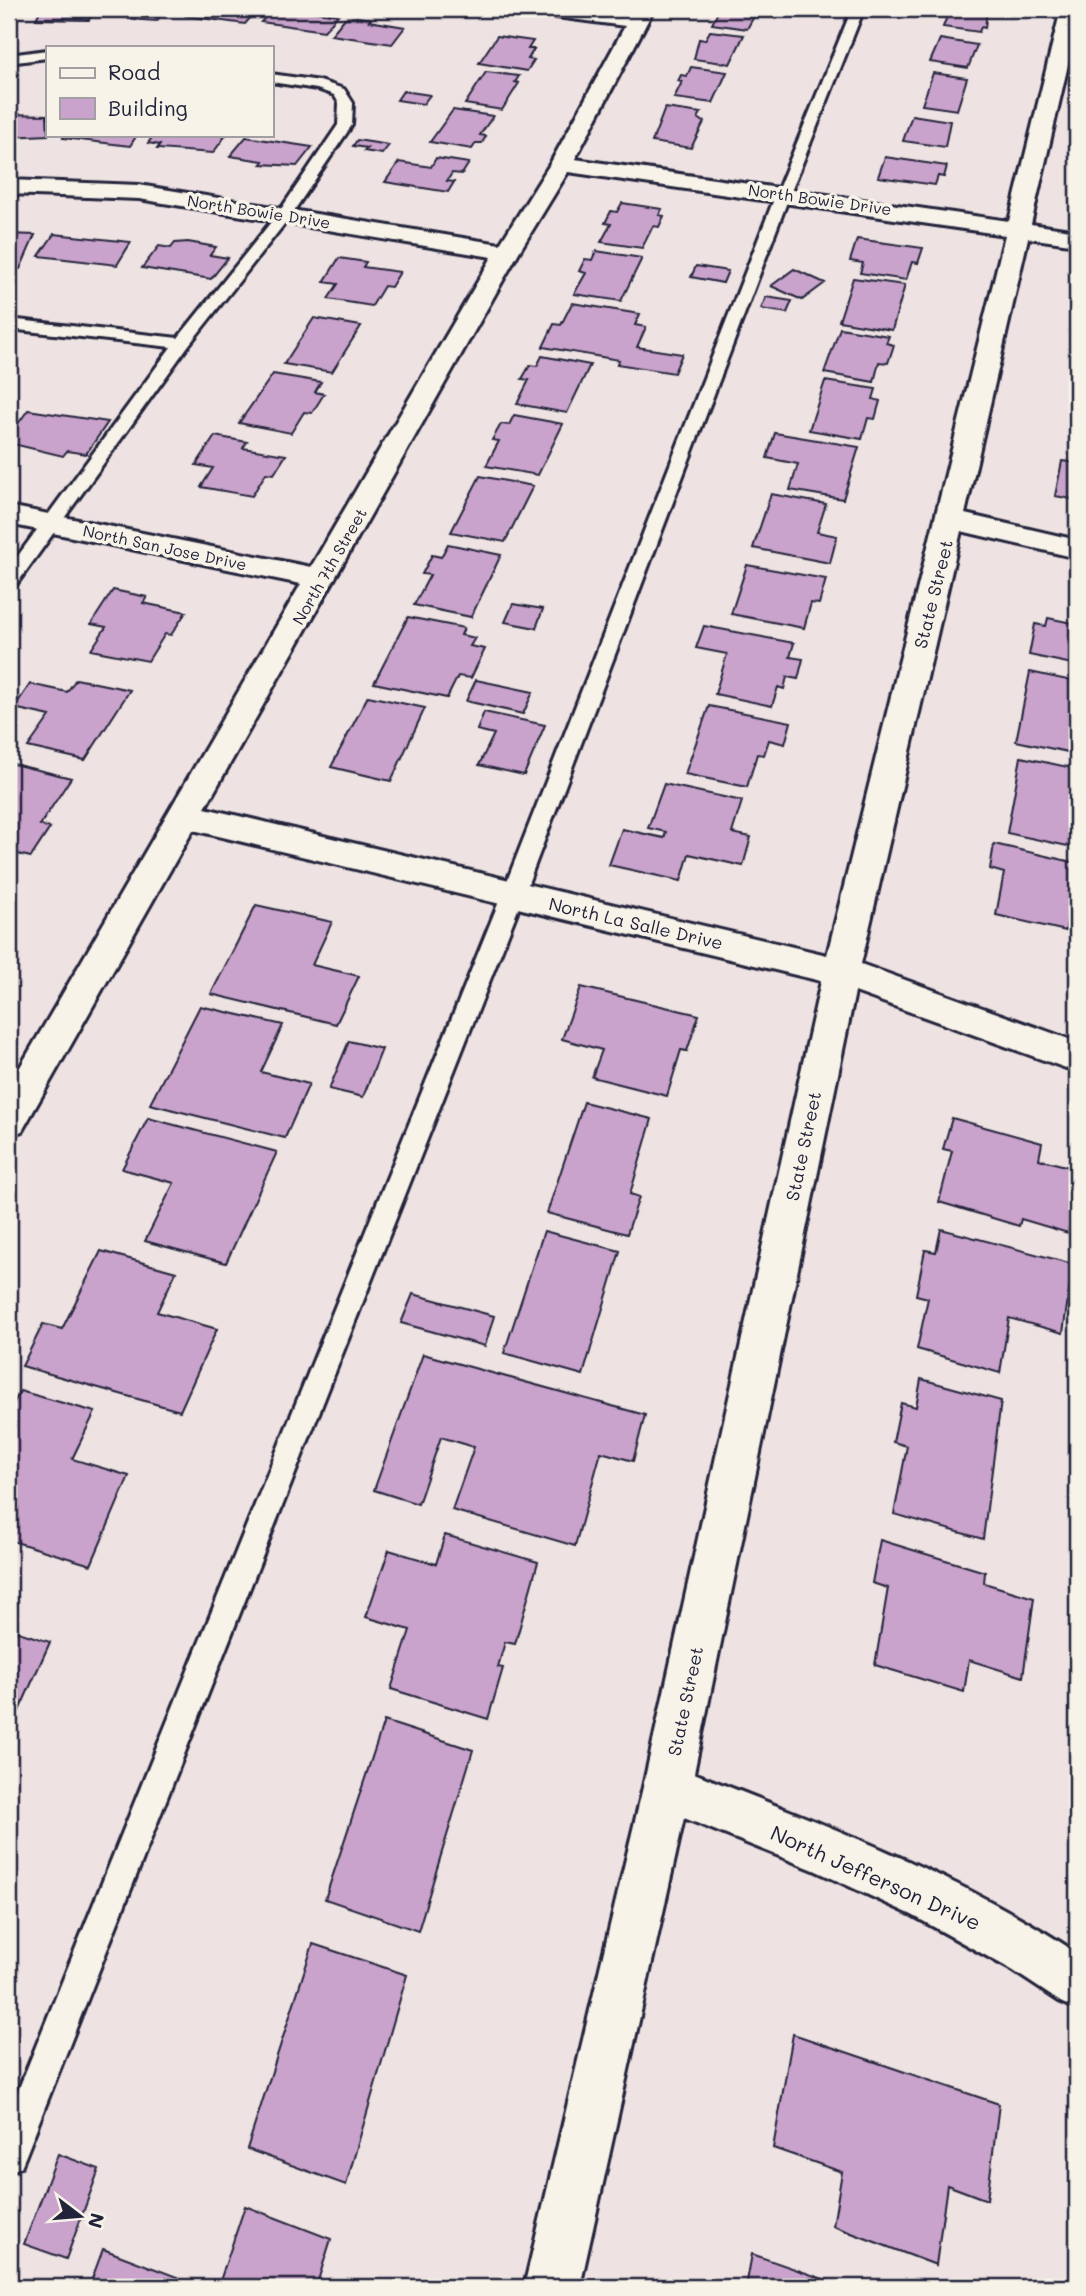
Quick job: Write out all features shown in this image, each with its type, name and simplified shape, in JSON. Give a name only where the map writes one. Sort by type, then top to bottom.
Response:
[{"type":"street","points":[[541,9],[640,15]]},
{"type":"street","name":"State Street","points":[[552,2287],[667,1787],[841,972],[1071,9]]},
{"type":"street","name":"North 7th Street","points":[[15,1098],[186,816],[507,252],[561,164],[640,15]]},
{"type":"street","name":"North Bowie Drive","points":[[561,164],[1019,227],[1077,238]]},
{"type":"street","name":"North Bowie Drive","points":[[9,187],[139,192],[507,252]]},
{"type":"street","name":"North San Jose Drive","points":[[9,515],[322,579]]},
{"type":"street","points":[[951,520],[1077,549]]},
{"type":"street","name":"North La Salle Drive","points":[[186,816],[841,972],[1077,1058]]},
{"type":"street","name":"North Jefferson Drive","points":[[667,1787],[858,1864],[1029,1948],[1077,1983]]},
{"type":"lane","points":[[9,2155],[513,894],[783,194],[858,9]]},
{"type":"lane","points":[[9,59],[46,54]]},
{"type":"lane","points":[[9,581],[182,343],[284,215],[345,125],[346,103],[339,92],[320,85],[273,79]]},
{"type":"lane","points":[[9,324],[182,343]]},
{"type":"building","points":[[41,9],[95,9],[89,20],[36,19]]},
{"type":"building","points":[[119,9],[171,9],[169,13],[162,12],[157,21],[129,19],[135,10]]},
{"type":"building","points":[[193,9],[258,9],[245,24],[186,16]]},
{"type":"building","points":[[273,9],[338,15],[324,31],[261,22]]},
{"type":"building","points":[[715,9],[758,9],[747,29],[712,24],[719,10]]},
{"type":"building","points":[[950,9],[987,10],[985,28],[981,27],[979,32],[943,27]]},
{"type":"building","points":[[357,17],[405,27],[392,44],[331,35],[345,18]]},
{"type":"building","points":[[710,31],[744,35],[730,64],[694,59],[699,39],[705,40]]},
{"type":"building","points":[[497,36],[533,41],[528,49],[534,49],[528,59],[534,60],[527,71],[479,63]]},
{"type":"building","points":[[940,39],[977,45],[968,68],[930,62]]},
{"type":"building","points":[[691,67],[727,72],[713,103],[674,98],[682,82],[678,81],[681,75],[687,76]]},
{"type":"building","points":[[486,72],[519,76],[515,82],[519,83],[502,110],[465,104]]},
{"type":"building","points":[[933,73],[967,78],[957,110],[922,105]]},
{"type":"building","points":[[403,91],[430,95],[423,104],[397,100]]},
{"type":"building","points":[[665,108],[701,113],[698,118],[704,122],[691,148],[652,142]]},
{"type":"building","points":[[453,110],[493,116],[480,135],[486,136],[482,143],[476,143],[472,149],[430,142]]},
{"type":"building","points":[[9,114],[46,115],[46,135],[9,137]]},
{"type":"building","points":[[912,115],[950,121],[945,147],[903,141]]},
{"type":"building","points":[[64,136],[136,136],[130,146],[63,138]]},
{"type":"building","points":[[153,136],[225,136],[213,153],[157,149],[160,145],[148,143]]},
{"type":"building","points":[[246,137],[312,147],[297,166],[261,164],[263,161],[230,156]]},
{"type":"building","points":[[357,140],[389,145],[382,154],[353,146]]},
{"type":"building","points":[[885,157],[947,166],[944,177],[938,176],[935,185],[878,177]]},
{"type":"building","points":[[436,158],[469,163],[462,174],[452,173],[447,181],[454,182],[448,192],[385,182],[399,162],[431,167]]},
{"type":"building","points":[[622,203],[662,209],[659,215],[664,216],[659,227],[653,226],[642,248],[601,242],[611,224],[605,223],[611,211],[617,212]]},
{"type":"building","points":[[9,234],[35,235],[20,269],[9,268]]},
{"type":"building","points":[[54,234],[131,242],[117,265],[39,256]]},
{"type":"building","points":[[857,239],[923,248],[918,263],[912,262],[906,280],[860,273],[863,263],[850,261]]},
{"type":"building","points":[[188,242],[216,247],[210,255],[228,258],[211,279],[142,268],[159,246],[171,248],[175,243]]},
{"type":"building","points":[[596,251],[642,258],[621,301],[574,294],[586,273],[579,271],[585,259],[592,260]]},
{"type":"building","points":[[339,258],[366,262],[363,267],[400,272],[391,287],[384,286],[372,306],[328,299],[338,284],[324,282]]},
{"type":"building","points":[[696,266],[728,271],[723,283],[691,277]]},
{"type":"building","points":[[794,269],[825,283],[802,300],[771,286]]},
{"type":"building","points":[[853,278],[905,285],[892,330],[839,321]]},
{"type":"building","points":[[766,297],[792,301],[787,313],[761,309]]},
{"type":"building","points":[[572,303],[640,314],[635,325],[646,327],[637,347],[682,354],[674,373],[617,364],[619,360],[543,347],[554,324],[561,325]]},
{"type":"building","points":[[314,318],[361,326],[332,372],[284,364]]},
{"type":"building","points":[[840,328],[889,336],[886,343],[894,345],[888,363],[879,362],[874,382],[824,373]]},
{"type":"building","points":[[542,356],[590,365],[567,413],[517,404],[529,380],[522,379],[530,365],[537,366]]},
{"type":"building","points":[[273,374],[321,382],[315,392],[324,394],[312,413],[304,412],[291,433],[239,423]]},
{"type":"building","points":[[825,381],[876,389],[873,399],[880,401],[875,419],[868,418],[862,439],[809,430]]},
{"type":"building","points":[[28,410],[108,422],[86,454],[67,451],[63,456],[9,443],[9,436]]},
{"type":"building","points":[[514,415],[563,424],[538,475],[486,466],[499,441],[492,440],[501,424],[509,425]]},
{"type":"building","points":[[775,433],[859,447],[843,499],[790,490],[798,464],[767,458]]},
{"type":"building","points":[[215,436],[247,442],[243,448],[286,455],[274,474],[266,473],[252,496],[201,487],[213,468],[196,465]]},
{"type":"building","points":[[1062,461],[1077,463],[1077,500],[1055,496]]},
{"type":"building","points":[[480,476],[533,486],[505,542],[451,532]]},
{"type":"building","points":[[771,494],[826,504],[817,532],[837,536],[830,563],[753,548]]},
{"type":"building","points":[[448,544],[501,555],[471,617],[414,605],[430,575],[422,574],[432,555],[441,557]]},
{"type":"building","points":[[747,565],[826,579],[819,604],[811,603],[804,628],[731,614]]},
{"type":"building","points":[[113,590],[147,597],[143,603],[186,612],[171,635],[165,634],[148,661],[91,650],[106,627],[91,624]]},
{"type":"building","points":[[513,604],[543,609],[536,628],[505,622]]},
{"type":"building","points":[[408,617],[464,628],[461,635],[475,638],[470,646],[485,649],[471,678],[458,676],[447,698],[374,683]]},
{"type":"building","points":[[1048,618],[1077,624],[1077,665],[1029,655],[1035,624],[1046,626]]},
{"type":"building","points":[[704,626],[794,643],[790,657],[803,659],[798,679],[787,677],[784,689],[778,687],[772,706],[715,694],[727,654],[696,648]]},
{"type":"building","points":[[1030,672],[1077,682],[1077,754],[1016,741]]},
{"type":"building","points":[[76,679],[130,690],[85,760],[28,747],[50,716],[14,708],[30,684],[67,692]]},
{"type":"building","points":[[476,680],[533,692],[523,714],[466,701]]},
{"type":"building","points":[[368,696],[425,708],[391,781],[331,767]]},
{"type":"building","points":[[709,706],[791,722],[785,744],[769,740],[764,755],[757,754],[747,787],[685,774]]},
{"type":"building","points":[[484,712],[545,725],[524,775],[479,765],[494,734],[477,730]]},
{"type":"building","points":[[1021,757],[1077,769],[1077,848],[1007,833]]},
{"type":"building","points":[[9,763],[71,778],[40,825],[50,828],[31,857],[9,852]]},
{"type":"building","points":[[664,784],[742,801],[732,833],[751,837],[743,866],[689,854],[681,881],[609,865],[622,829],[664,838],[666,832],[648,828]]},
{"type":"building","points":[[994,844],[1077,863],[1077,914],[1068,912],[1066,931],[996,915],[1004,873],[990,869]]},
{"type":"building","points":[[256,905],[332,922],[312,965],[359,976],[336,1024],[211,994]]},
{"type":"building","points":[[581,987],[699,1015],[687,1051],[681,1050],[667,1096],[592,1077],[602,1050],[562,1039]]},
{"type":"building","points":[[200,1006],[283,1025],[261,1072],[309,1084],[285,1138],[150,1104]]},
{"type":"building","points":[[349,1041],[382,1049],[363,1097],[329,1089]]},
{"type":"building","points":[[584,1102],[652,1119],[630,1194],[639,1197],[627,1234],[547,1213]]},
{"type":"building","points":[[148,1118],[277,1152],[226,1263],[145,1241],[174,1183],[122,1169]]},
{"type":"building","points":[[952,1118],[1042,1143],[1039,1159],[1077,1169],[1068,1233],[1021,1219],[1019,1226],[939,1202],[952,1151],[943,1149]]},
{"type":"building","points":[[941,1229],[1073,1264],[1063,1333],[1009,1318],[1000,1373],[917,1349],[928,1298],[916,1295],[925,1250],[936,1252]]},
{"type":"building","points":[[544,1231],[620,1251],[583,1375],[504,1353]]},
{"type":"building","points":[[101,1251],[176,1272],[157,1312],[217,1329],[180,1411],[22,1366],[43,1324],[62,1329]]},
{"type":"building","points":[[413,1294],[494,1316],[485,1346],[401,1323]]},
{"type":"building","points":[[423,1354],[645,1415],[633,1461],[601,1452],[575,1546],[452,1510],[474,1447],[441,1437],[418,1504],[374,1490]]},
{"type":"building","points":[[921,1379],[1001,1401],[983,1539],[894,1514],[907,1446],[893,1442],[901,1403],[916,1407]]},
{"type":"building","points":[[20,1391],[95,1412],[72,1459],[129,1476],[91,1565],[9,1540],[9,1412]]},
{"type":"building","points":[[445,1535],[538,1562],[515,1644],[505,1642],[498,1667],[503,1668],[488,1719],[391,1689],[410,1630],[366,1617],[389,1550],[436,1564]]},
{"type":"building","points":[[880,1540],[985,1572],[984,1583],[1034,1598],[1023,1677],[969,1660],[964,1692],[875,1665],[888,1588],[872,1583]]},
{"type":"building","points":[[9,1629],[50,1642],[9,1733]]},
{"type":"building","points":[[384,1721],[473,1750],[418,1931],[325,1899]]},
{"type":"building","points":[[313,1944],[407,1975],[346,2185],[247,2149]]},
{"type":"building","points":[[793,2034],[999,2104],[987,2200],[947,2185],[936,2265],[833,2226],[842,2172],[773,2148]]},
{"type":"building","points":[[58,2154],[99,2169],[66,2259],[24,2244]]},
{"type":"building","points":[[245,2206],[331,2239],[316,2287],[218,2287]]},
{"type":"building","points":[[103,2249],[177,2277],[174,2287],[89,2287]]},
{"type":"building","points":[[752,2254],[846,2287],[746,2287]]}]
